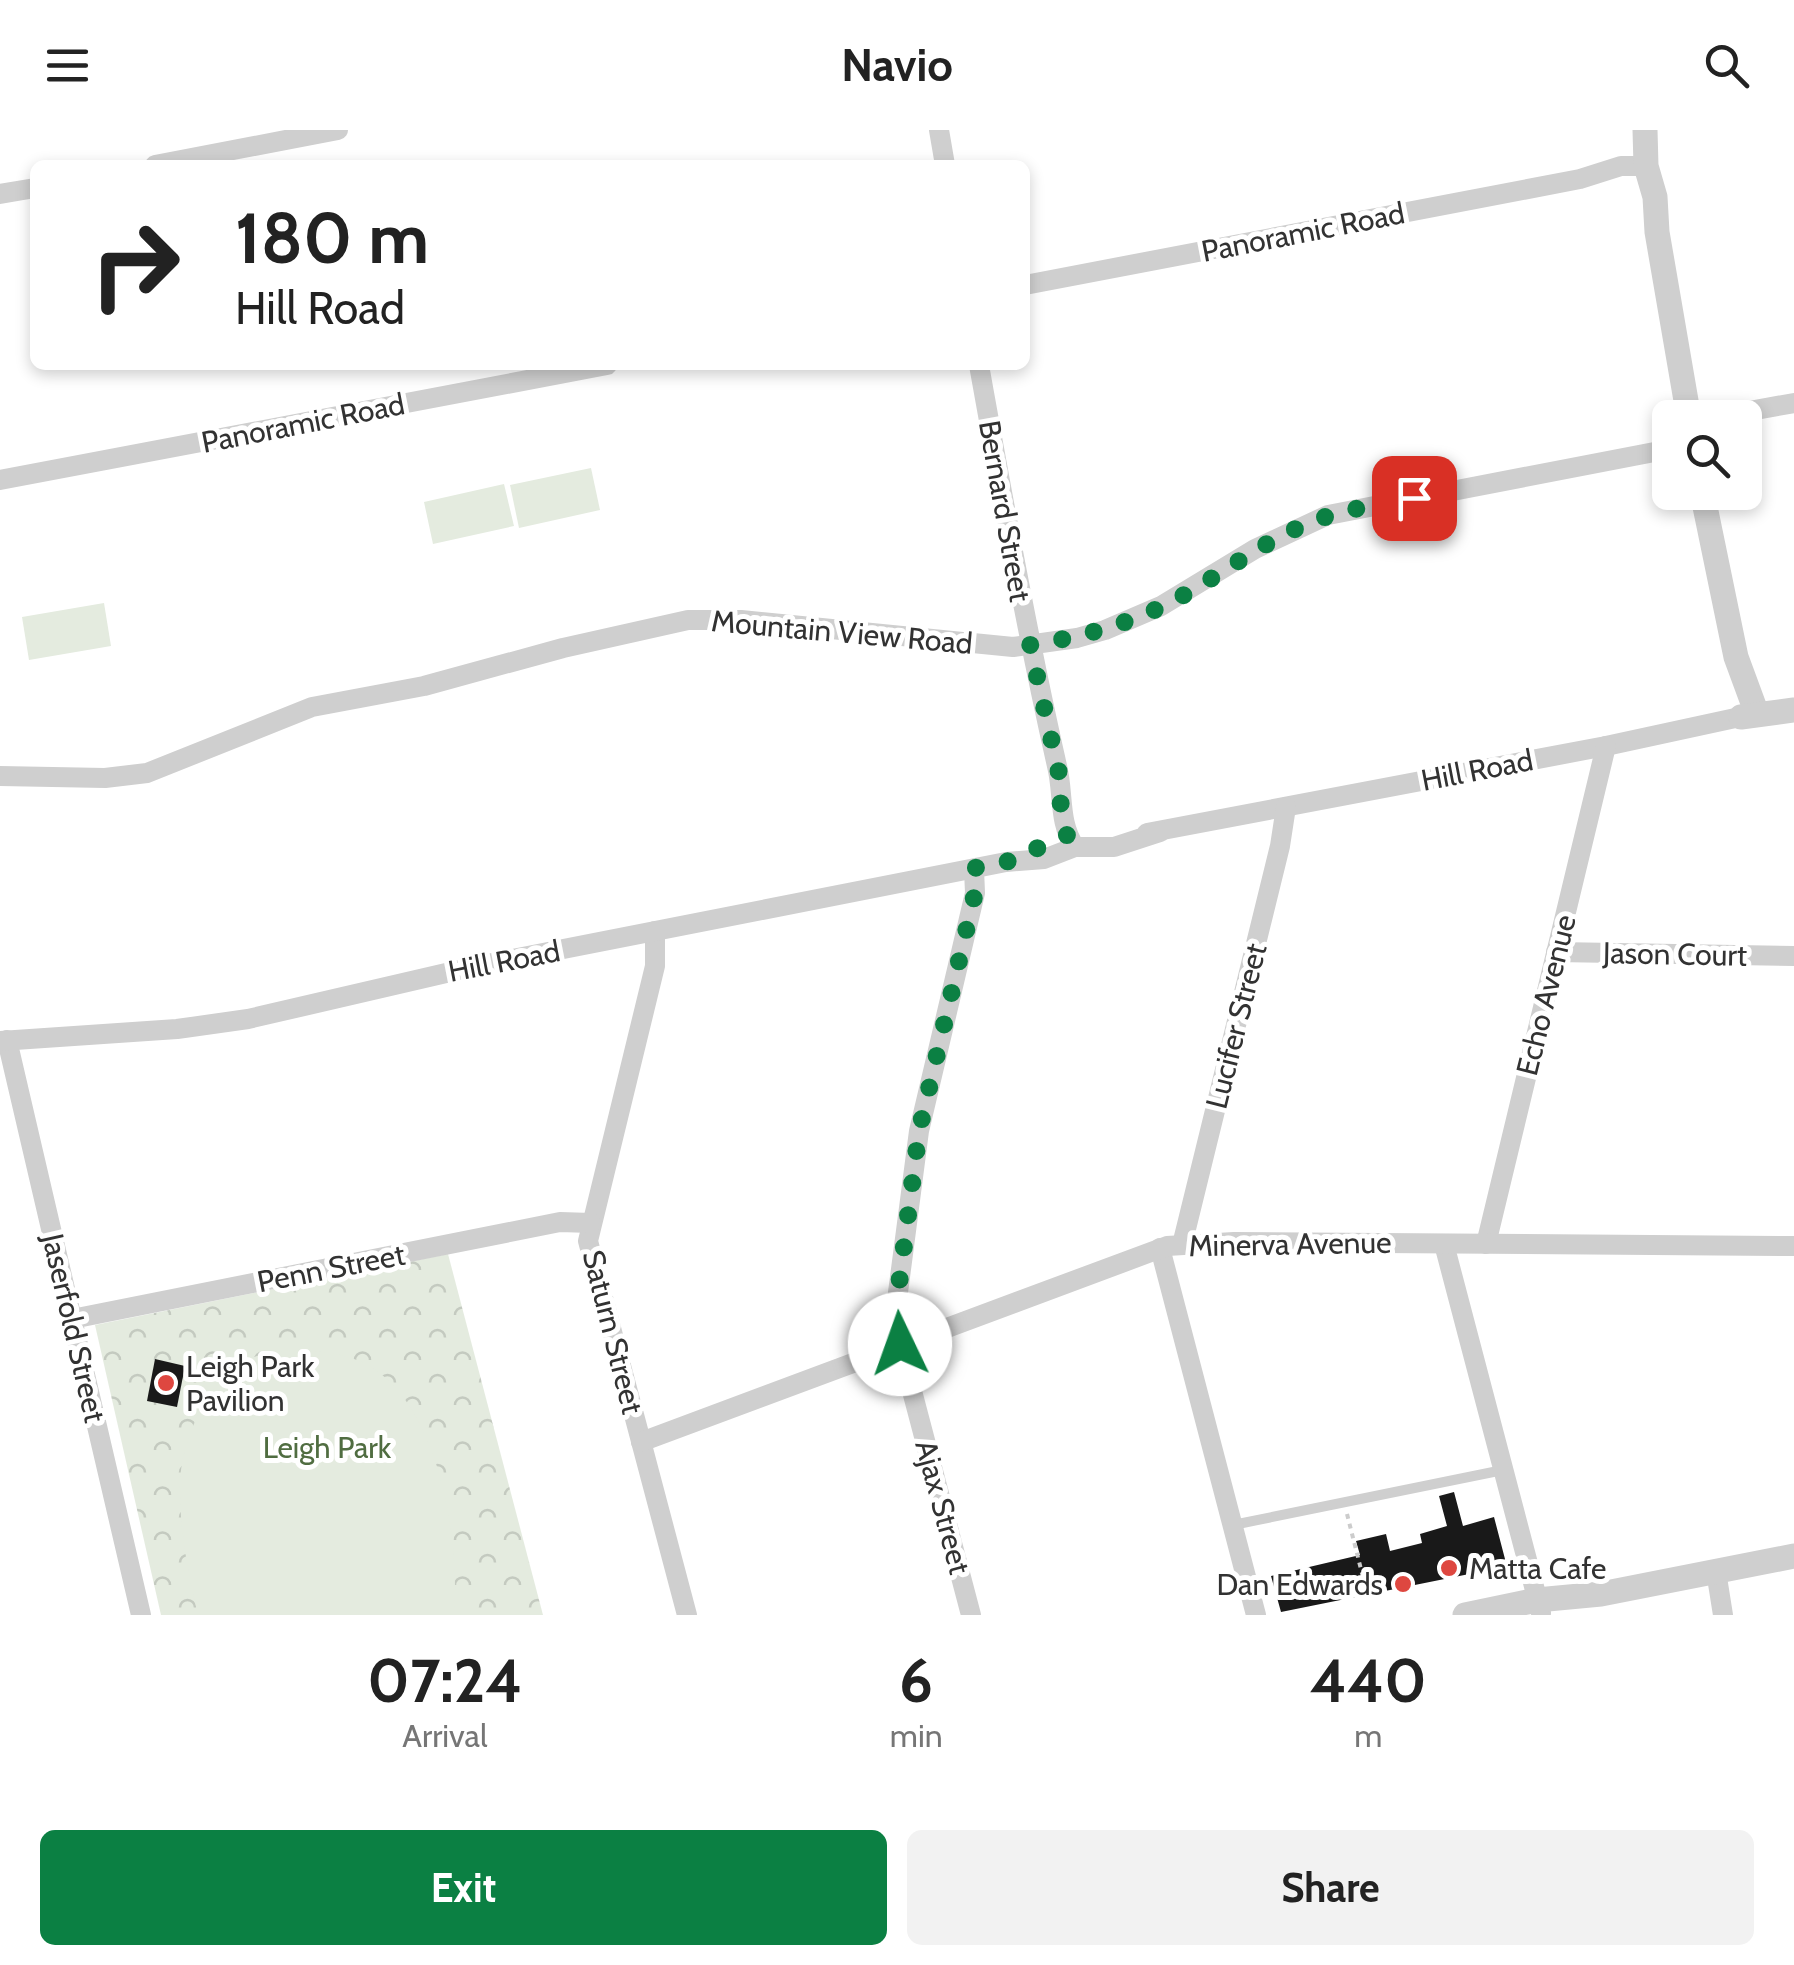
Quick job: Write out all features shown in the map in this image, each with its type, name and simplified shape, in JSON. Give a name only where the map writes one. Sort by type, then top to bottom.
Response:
[{"type":"street","points":[[180,160],[338,130]]},
{"type":"street","points":[[939,130],[944,160]]},
{"type":"street","points":[[1635,130],[1638,168],[1655,197],[1657,232],[1686,400]]},
{"type":"street","points":[[1638,168],[1645,130]]},
{"type":"street","name":"Panoramic Road","points":[[1030,284],[1638,168]]},
{"type":"street","points":[[0,194],[30,189]]},
{"type":"street","name":"Panoramic Road","points":[[0,480],[581,370]]},
{"type":"street","name":"Bernard Street","points":[[981,370],[1030,645],[1059,773],[1069,797],[1073,839]]},
{"type":"street","points":[[1762,409],[1794,403]]},
{"type":"street","name":"Mountain View Road","points":[[0,776],[105,778],[146,773],[312,707],[424,686],[563,648],[701,618],[993,645],[1030,645],[1092,634],[1188,593],[1255,549],[1328,516],[1652,453]]},
{"type":"street","points":[[1706,510],[1749,715]]},
{"type":"street","name":"Hill Road","points":[[3,1041],[210,1026],[472,966],[1006,862],[1044,859],[1073,839],[1114,847],[1160,832],[1286,806],[1749,715],[1794,710]]},
{"type":"street","name":"Echo Avenue","points":[[1486,1244],[1606,746]]},
{"type":"street","name":"Lucifer Street","points":[[1182,1244],[1280,846],[1286,806]]},
{"type":"street","name":"Ajax Street","points":[[972,1615],[900,1344],[897,1300],[919,1131],[975,893],[974,868]]},
{"type":"street","name":"Saturn Street","points":[[655,931],[655,966],[591,1222],[591,1253],[686,1615]]},
{"type":"street","name":"Jason Court","points":[[1556,952],[1794,956]]},
{"type":"street","name":"Jaserfold Street","points":[[3,1041],[141,1615]]},
{"type":"street","name":"Penn Street","points":[[72,1319],[560,1222],[591,1222]]},
{"type":"street","name":"Minerva Avenue","points":[[641,1442],[1160,1248],[1182,1244],[1794,1246]]},
{"type":"street","points":[[1444,1244],[1503,1470],[1529,1610]]},
{"type":"street","points":[[1160,1248],[1256,1615]]},
{"type":"street","points":[[1466,1615],[1529,1610],[1794,1556]]},
{"type":"street","points":[[1716,1571],[1723,1615]]},
{"type":"lane","points":[[1232,1525],[1503,1470]]},
{"type":"path","points":[[1344,1502],[1368,1597]]},
{"type":"green space","points":[[591,468],[600,510],[519,528],[510,485]]},
{"type":"green space","points":[[504,484],[514,526],[433,544],[424,502]]},
{"type":"green space","points":[[104,603],[111,646],[29,660],[22,617]]},
{"type":"green space","name":"Leigh Park","points":[[448,1254],[543,1615],[161,1615],[95,1325]]},
{"type":"green space","points":[[296,1350],[338,1354],[368,1365],[399,1392],[417,1418],[442,1483],[449,1518],[454,1615],[198,1615],[180,1500],[181,1467],[191,1432],[207,1399],[230,1371],[256,1356]]},
{"type":"building","name":"Leigh Park Pavilion","points":[[155,1359],[185,1366],[177,1407],[147,1401]]},
{"type":"building","points":[[1454,1492],[1463,1526],[1494,1517],[1505,1559],[1499,1568],[1281,1612],[1271,1576],[1360,1555],[1356,1541],[1386,1534],[1390,1551],[1422,1543],[1420,1534],[1447,1526],[1439,1496]]},
{"type":"place","name":"Leigh Park Pavilion","points":[[166,1383]]},
{"type":"place","name":"Matta Cafe","points":[[1449,1568]]},
{"type":"place","name":"Dan Edwards","points":[[1403,1584]]},
{"type":"route","points":[[900,1344],[897,1300],[919,1131],[975,893],[974,868],[1006,862],[1067,835],[1059,773],[1030,645],[1077,638],[1119,625],[1188,593],[1255,549],[1304,525],[1347,510],[1414,498]]}]
